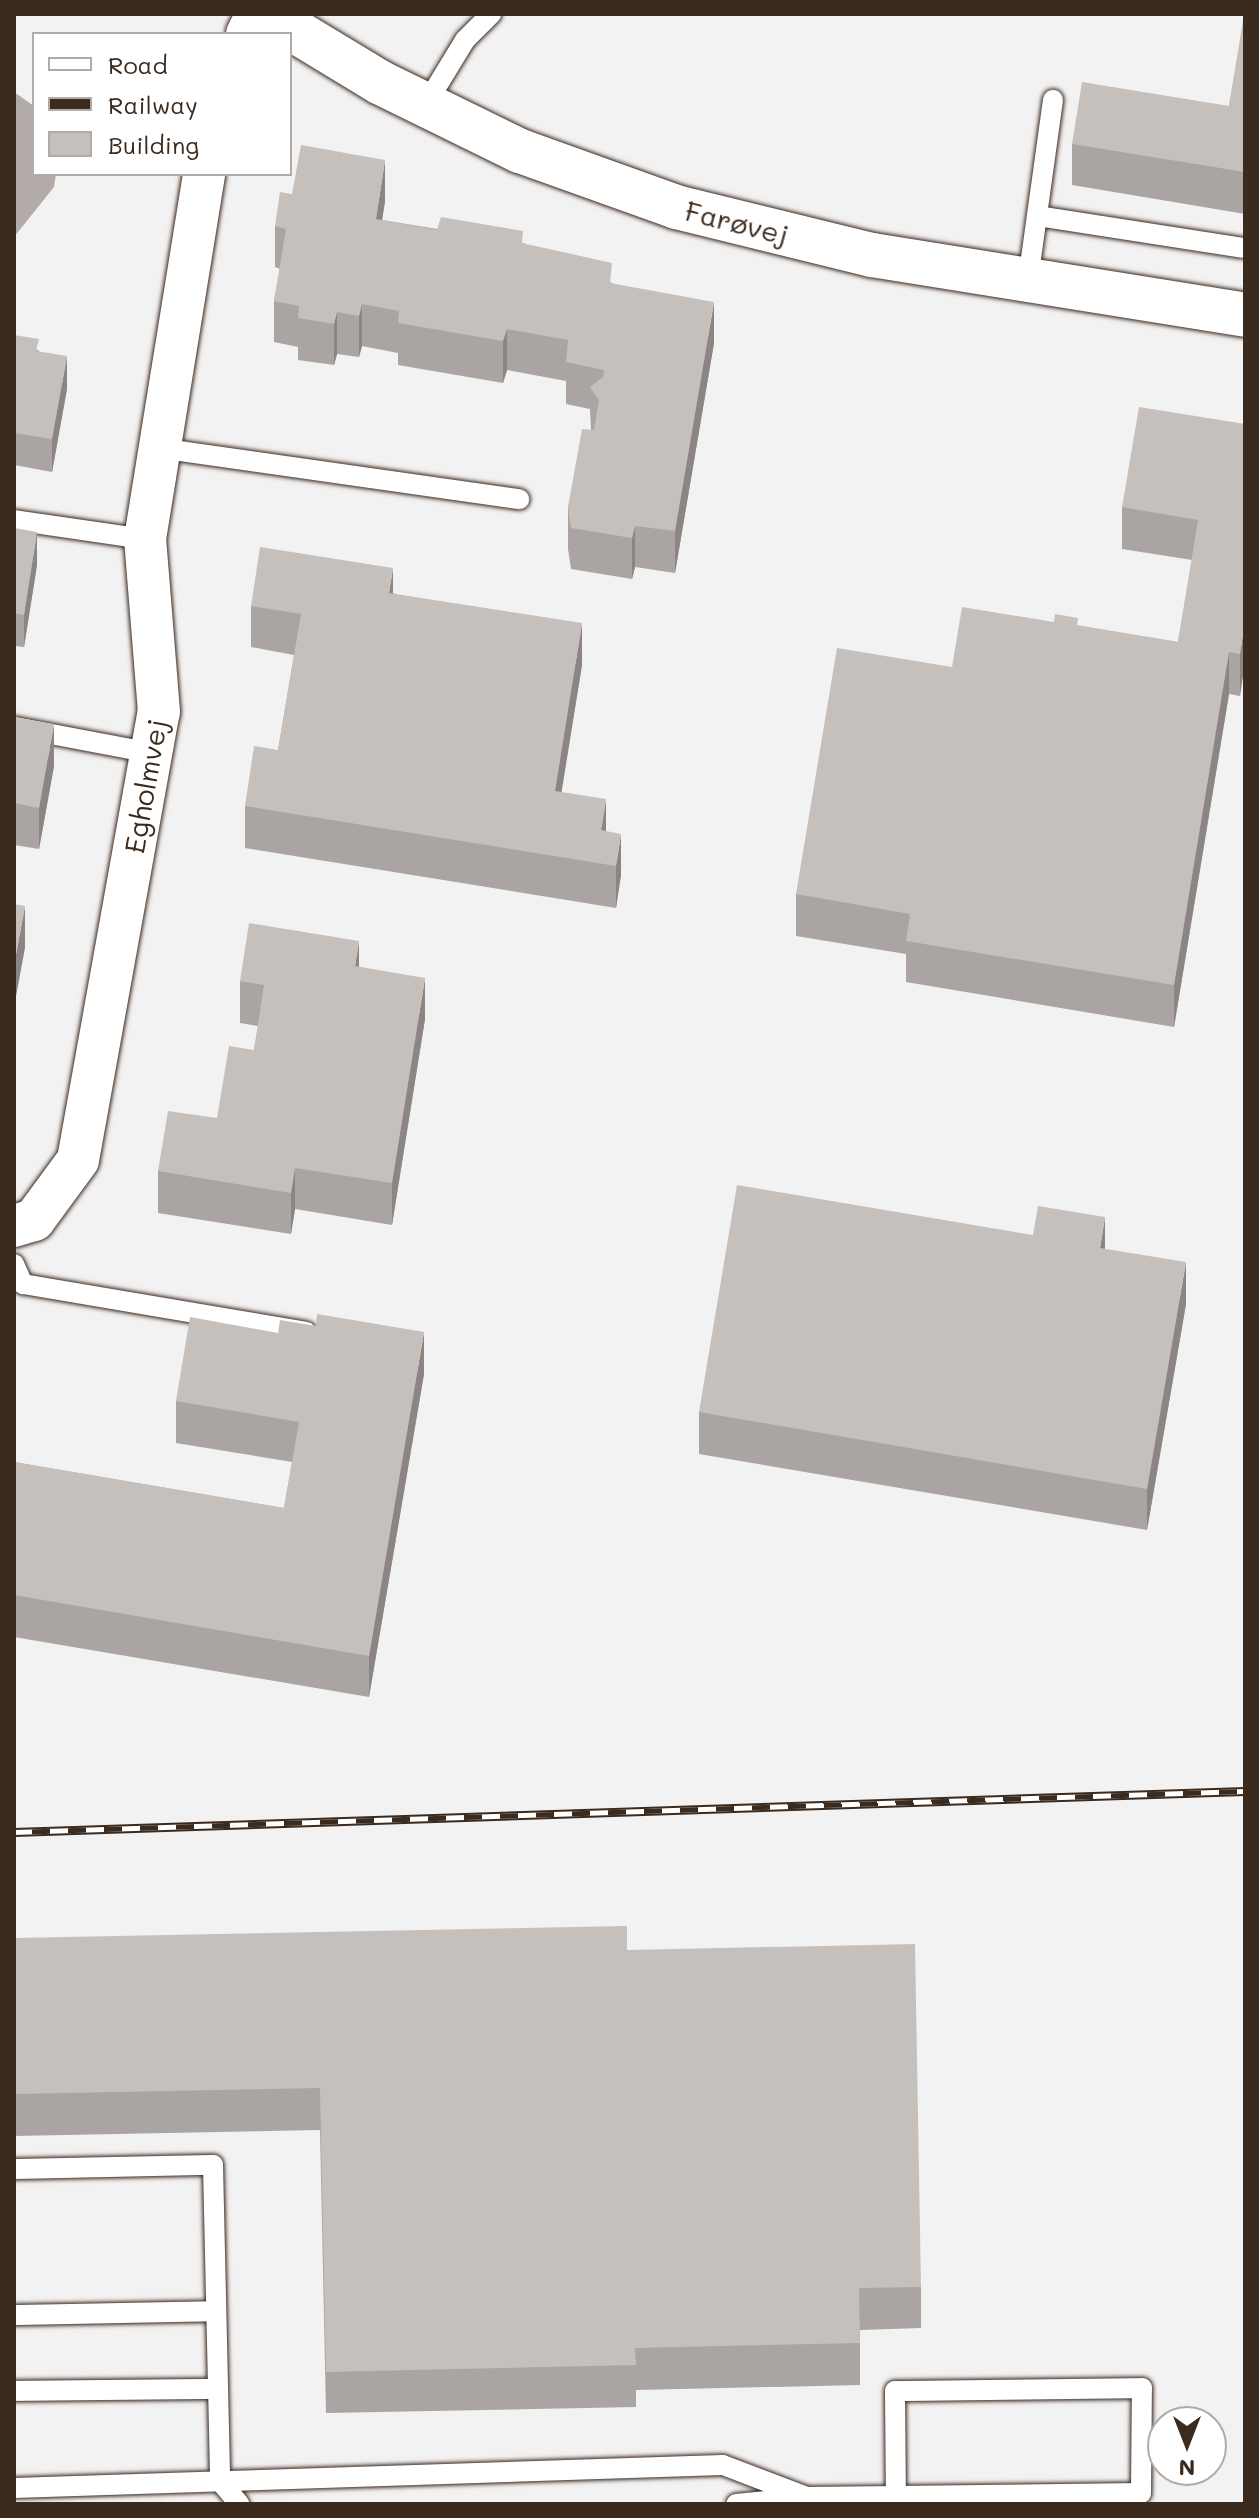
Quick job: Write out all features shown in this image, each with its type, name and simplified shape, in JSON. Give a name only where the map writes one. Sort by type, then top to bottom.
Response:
[{"type":"street","points":[[248,32],[257,14]]},
{"type":"street","name":"Farøvej","points":[[267,14],[426,104],[520,151],[676,207],[872,255],[1245,315]]},
{"type":"street","name":"Egholmvej","points":[[14,1226],[34,1220],[78,1160],[152,753],[159,712],[145,539],[204,176]]},
{"type":"lane","points":[[426,104],[465,40],[491,14]]},
{"type":"lane","points":[[1028,280],[1053,100]]},
{"type":"lane","points":[[1037,216],[1243,248]]},
{"type":"lane","points":[[159,448],[519,499]]},
{"type":"lane","points":[[14,520],[145,539]]},
{"type":"lane","points":[[14,727],[152,753]]},
{"type":"lane","points":[[14,1264],[23,1284],[328,1335]]},
{"type":"lane","points":[[14,2169],[213,2165],[220,2481],[239,2504]]},
{"type":"lane","points":[[14,2315],[216,2311]]},
{"type":"lane","points":[[736,2504],[896,2496],[1141,2493],[1142,2388],[895,2391],[896,2496]]},
{"type":"lane","points":[[14,2391],[218,2389]]},
{"type":"lane","points":[[14,2488],[723,2465],[807,2500]]},
{"type":"shaded area","points":[[14,92],[32,105],[32,176],[56,176],[54,187],[14,237]]},
{"type":"building","points":[[1244,14],[1245,172],[1072,144],[1082,82],[1229,106]]},
{"type":"building","points":[[301,145],[385,160],[376,219],[437,230],[441,217],[523,231],[522,243],[612,263],[610,283],[714,302],[675,531],[635,526],[632,538],[571,528],[568,507],[582,429],[594,430],[599,400],[590,387],[603,377],[604,370],[566,362],[568,340],[507,329],[503,341],[398,323],[399,311],[362,304],[359,316],[337,312],[334,324],[298,318],[299,306],[274,301],[286,229],[275,226],[280,192],[292,194]]},
{"type":"building","points":[[14,335],[39,339],[36,351],[67,356],[52,439],[14,433]]},
{"type":"building","points":[[1139,407],[1245,424],[1245,621],[1240,654],[1229,652],[1174,985],[906,941],[910,914],[796,894],[837,648],[952,667],[962,607],[1054,622],[1055,614],[1078,618],[1077,625],[1178,642],[1198,520],[1122,507]]},
{"type":"building","points":[[14,528],[37,532],[24,615],[14,613]]},
{"type":"building","points":[[260,547],[393,568],[389,593],[582,623],[555,791],[606,799],[601,830],[621,834],[616,866],[245,806],[254,746],[278,750],[301,614],[251,606]]},
{"type":"building","points":[[14,717],[54,724],[39,808],[14,803]]},
{"type":"building","points":[[14,904],[25,906],[14,965]]},
{"type":"building","points":[[249,923],[359,941],[355,966],[425,978],[392,1183],[295,1168],[291,1193],[158,1171],[168,1111],[217,1118],[229,1046],[254,1050],[264,985],[240,981]]},
{"type":"building","points":[[737,1185],[1033,1235],[1038,1206],[1105,1217],[1100,1248],[1186,1262],[1147,1489],[699,1412]]},
{"type":"building","points":[[317,1314],[424,1332],[369,1656],[14,1595],[14,1462],[284,1508],[299,1422],[176,1401],[190,1317],[278,1333],[280,1320],[316,1326]]},
{"type":"building","points":[[627,1926],[627,1950],[915,1944],[921,2287],[859,2288],[860,2343],[635,2348],[636,2365],[326,2372],[320,2088],[14,2094],[14,1938]]},
{"type":"railway","points":[[14,1832],[1245,1791]]}]
